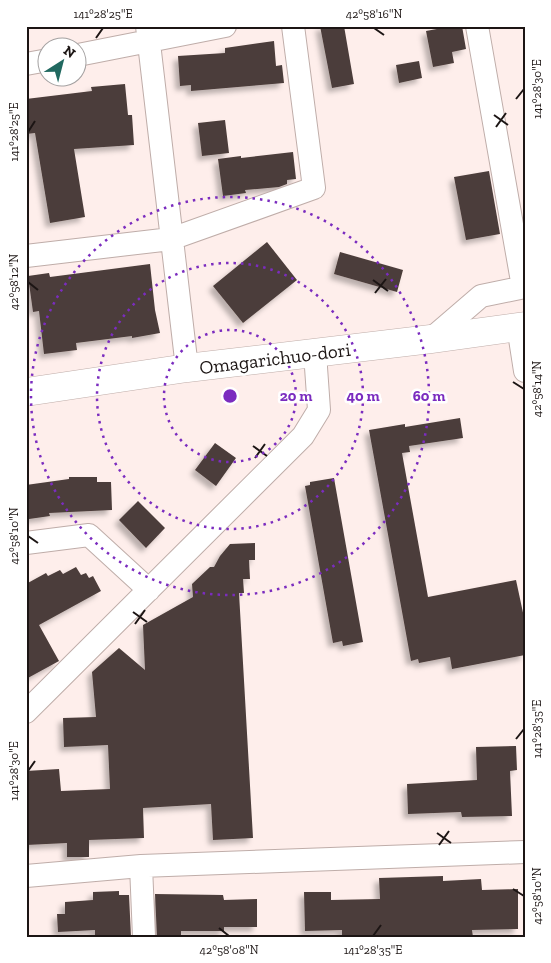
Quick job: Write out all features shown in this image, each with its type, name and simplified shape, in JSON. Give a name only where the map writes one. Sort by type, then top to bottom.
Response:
[{"type":"main road","name":"Omagarichuo-dori","points":[[26,392],[187,368],[431,339],[521,326]]},
{"type":"street","points":[[88,52],[148,34],[225,26]]},
{"type":"street","points":[[26,256],[172,239],[314,188],[293,26]]},
{"type":"street","points":[[431,339],[481,296],[524,287],[477,26]]},
{"type":"street","points":[[148,34],[187,368]]},
{"type":"street","points":[[521,326],[525,371]]},
{"type":"street","points":[[26,712],[303,436],[319,410],[316,353]]},
{"type":"street","points":[[26,543],[88,536],[149,590]]},
{"type":"street","points":[[26,876],[141,866],[525,852]]},
{"type":"street","points":[[141,866],[144,937]]},
{"type":"building","points":[[320,26],[344,26],[354,84],[332,88]]},
{"type":"building","points":[[462,26],[466,49],[452,52],[454,63],[433,67],[426,31]]},
{"type":"building","points":[[274,41],[276,66],[282,65],[284,83],[191,91],[191,85],[180,86],[178,56],[225,53],[225,48]]},
{"type":"building","points":[[419,61],[422,78],[399,83],[396,65]]},
{"type":"building","points":[[125,84],[128,115],[132,115],[134,145],[74,149],[85,217],[50,223],[35,133],[26,134],[26,99],[92,91],[91,87]]},
{"type":"building","points":[[225,120],[229,153],[202,156],[198,123]]},
{"type":"building","points":[[293,152],[296,179],[287,180],[287,184],[279,187],[245,190],[246,193],[223,196],[218,159]]},
{"type":"building","points":[[489,171],[500,234],[466,240],[454,177]]},
{"type":"building","points":[[267,242],[297,280],[243,323],[213,286]]},
{"type":"building","points":[[340,252],[403,270],[397,292],[334,274]]},
{"type":"building","points":[[150,264],[155,310],[160,333],[132,338],[132,336],[76,343],[77,350],[44,354],[39,311],[33,312],[28,276],[49,273],[50,277]]},
{"type":"building","points":[[460,418],[463,438],[409,446],[410,452],[402,453],[428,597],[516,580],[525,622],[525,655],[452,669],[450,657],[419,663],[418,659],[411,661],[369,430],[405,424],[405,427]]},
{"type":"building","points":[[215,443],[236,458],[216,486],[195,470]]},
{"type":"building","points":[[69,477],[97,477],[97,482],[111,482],[112,510],[49,513],[50,516],[29,519],[26,485],[69,479]]},
{"type":"building","points":[[334,478],[363,642],[343,646],[342,641],[333,643],[305,486],[310,485],[310,482]]},
{"type":"building","points":[[138,501],[165,528],[146,548],[119,520]]},
{"type":"building","points":[[255,543],[255,560],[249,560],[250,579],[243,579],[244,593],[239,593],[253,838],[213,840],[211,804],[143,808],[144,838],[89,840],[89,857],[67,857],[67,843],[26,845],[26,771],[59,769],[61,791],[110,789],[108,745],[64,747],[63,718],[96,717],[92,672],[119,648],[145,670],[143,625],[193,597],[192,584],[210,567],[214,567],[230,544]]},
{"type":"building","points":[[76,567],[81,575],[86,573],[89,578],[93,576],[101,591],[39,625],[59,661],[26,679],[26,584],[46,573],[48,576],[60,570],[63,574]]},
{"type":"building","points":[[516,746],[517,770],[510,771],[512,816],[462,817],[461,812],[408,814],[407,784],[477,780],[476,747]]},
{"type":"building","points":[[443,876],[443,881],[481,879],[482,890],[518,889],[518,929],[472,930],[473,937],[342,936],[342,930],[305,931],[304,892],[331,892],[331,900],[380,899],[379,878]]},
{"type":"building","points":[[119,891],[119,895],[129,895],[131,937],[95,937],[95,930],[58,932],[57,914],[65,914],[65,902],[93,900],[93,892]]},
{"type":"building","points":[[155,894],[223,895],[224,900],[257,899],[257,927],[224,927],[224,931],[181,931],[181,937],[157,937]]}]
